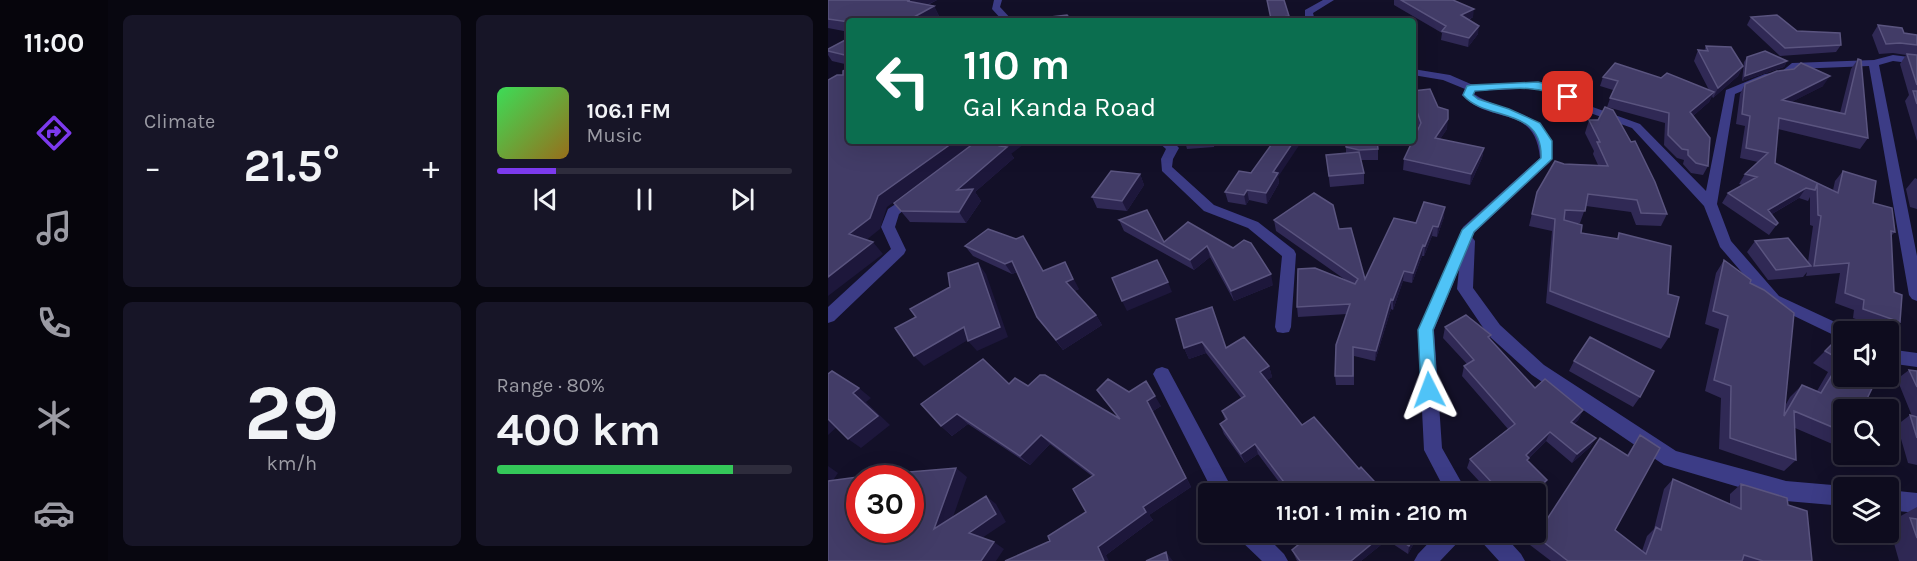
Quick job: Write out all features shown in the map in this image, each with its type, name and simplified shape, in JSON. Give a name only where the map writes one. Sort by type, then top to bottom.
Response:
[{"type":"street","points":[[998,0],[996,7],[1005,18]]},
{"type":"street","points":[[1309,18],[1308,12],[1330,0]]},
{"type":"street","points":[[1710,204],[1730,92],[1770,76],[1784,75],[1792,66],[1874,63],[1893,58],[1917,61]]},
{"type":"street","points":[[1874,63],[1917,296]]},
{"type":"street","points":[[1416,72],[1446,77],[1471,88],[1538,85],[1554,89],[1583,107],[1636,126],[1710,204],[1725,243],[1774,300],[1833,329]]},
{"type":"street","points":[[1452,483],[1433,450],[1426,330],[1468,230],[1546,159],[1547,141],[1536,126],[1505,111],[1474,101],[1468,95],[1471,88]]},
{"type":"street","points":[[1167,144],[1173,148],[1167,159],[1166,168],[1209,208],[1253,225],[1289,254],[1283,327]]},
{"type":"street","points":[[828,317],[899,250],[888,227],[893,212],[929,185]]},
{"type":"street","points":[[1468,230],[1465,289],[1494,330],[1538,370],[1671,459],[1786,491],[1833,495]]},
{"type":"street","points":[[1899,358],[1917,360]]},
{"type":"street","points":[[1161,374],[1219,483]]},
{"type":"street","points":[[1899,501],[1917,503]]},
{"type":"street","points":[[1258,543],[1277,561]]},
{"type":"street","points":[[1425,561],[1443,543]]},
{"type":"street","points":[[1497,543],[1514,561]]},
{"type":"building","points":[[828,0],[910,0],[907,1],[934,6],[914,17],[920,18],[846,18],[846,22],[828,19]]},
{"type":"building","points":[[1267,0],[1284,0],[1289,16],[1271,18]]},
{"type":"building","points":[[1401,0],[1453,0],[1474,9],[1461,15],[1479,26],[1469,38],[1442,31],[1446,26]]},
{"type":"building","points":[[1067,15],[1070,18],[1051,18]]},
{"type":"building","points":[[1777,15],[1797,31],[1840,33],[1841,45],[1785,48],[1751,17]]},
{"type":"building","points":[[1878,25],[1902,28],[1904,33],[1917,35],[1917,45],[1886,44]]},
{"type":"building","points":[[846,40],[846,55],[828,51]]},
{"type":"building","points":[[1706,46],[1731,47],[1743,66],[1718,88],[1698,50],[1708,51]]},
{"type":"building","points":[[1765,51],[1787,61],[1745,76],[1747,57]]},
{"type":"building","points":[[1907,54],[1917,55],[1917,85]]},
{"type":"building","points":[[1858,59],[1861,60],[1868,138],[1779,118],[1775,163],[1838,193],[1843,171],[1876,181],[1873,203],[1892,208],[1895,232],[1891,231],[1894,292],[1902,295],[1900,322],[1863,309],[1864,300],[1845,293],[1849,263],[1814,266],[1821,216],[1818,215],[1817,184],[1815,190],[1806,188],[1768,210],[1778,223],[1776,225],[1728,193],[1757,177],[1745,174],[1768,153],[1746,148],[1750,116],[1742,114],[1745,84],[1777,71],[1794,69],[1801,63],[1830,76],[1782,100],[1845,114]]},
{"type":"building","points":[[1615,63],[1661,78],[1667,73],[1714,92],[1690,112],[1710,138],[1708,166],[1696,163],[1688,155],[1688,150],[1682,149],[1668,135],[1669,113],[1610,98],[1618,81],[1603,77]]},
{"type":"building","points":[[846,70],[846,144],[951,144],[878,196],[870,218],[849,234],[873,242],[828,277],[828,80],[837,75],[843,75],[843,71]]},
{"type":"building","points":[[1430,89],[1438,107],[1448,110],[1448,119],[1435,138],[1484,148],[1471,174],[1404,159],[1411,144],[1416,144],[1416,134],[1421,123],[1416,109],[1416,91]]},
{"type":"building","points":[[1913,91],[1917,91],[1917,104]]},
{"type":"building","points":[[1605,107],[1613,110],[1631,142],[1635,141],[1655,182],[1667,214],[1641,213],[1637,200],[1588,194],[1585,211],[1565,210],[1564,220],[1582,225],[1581,233],[1618,239],[1619,233],[1671,246],[1668,294],[1679,297],[1669,337],[1550,291],[1555,219],[1532,214],[1537,192],[1555,161],[1564,164],[1608,166],[1589,120],[1598,120]]},
{"type":"building","points":[[973,144],[1003,144],[1000,146],[1007,147],[957,190],[973,189],[959,212],[901,211],[894,203]]},
{"type":"building","points":[[1272,144],[1292,144],[1273,172],[1278,173],[1266,193],[1247,190],[1244,195],[1225,192],[1239,171],[1251,173]]},
{"type":"building","points":[[1346,144],[1377,144],[1378,149],[1359,150],[1346,147]]},
{"type":"building","points":[[1359,152],[1364,173],[1329,176],[1326,155]]},
{"type":"building","points":[[1111,171],[1140,174],[1122,201],[1092,197]]},
{"type":"building","points":[[1314,193],[1333,205],[1339,229],[1351,228],[1365,279],[1394,218],[1416,223],[1424,202],[1445,207],[1438,227],[1433,226],[1425,246],[1423,245],[1413,273],[1404,271],[1393,300],[1391,299],[1376,351],[1353,347],[1353,376],[1335,376],[1336,345],[1350,304],[1297,307],[1298,269],[1315,268],[1355,284],[1358,279],[1274,220]]},
{"type":"building","points":[[1147,210],[1164,242],[1188,222],[1233,248],[1244,240],[1251,243],[1271,274],[1231,291],[1207,246],[1190,260],[1119,220]]},
{"type":"building","points":[[988,229],[1016,239],[1023,236],[1043,271],[1065,262],[1073,279],[1066,282],[1096,315],[1056,340],[1037,317],[1012,261],[1005,264],[965,246]]},
{"type":"building","points":[[1788,238],[1811,266],[1776,270],[1755,241]]},
{"type":"building","points":[[1157,260],[1168,282],[1122,301],[1112,278]]},
{"type":"building","points":[[1724,260],[1751,280],[1750,283],[1764,290],[1794,313],[1784,416],[1802,385],[1821,393],[1833,373],[1833,387],[1873,387],[1867,399],[1833,399],[1833,427],[1794,411],[1796,460],[1730,438],[1731,386],[1714,380],[1728,316],[1713,311]]},
{"type":"building","points":[[978,263],[1000,327],[968,341],[964,327],[914,356],[895,328],[916,317],[910,309],[950,287],[948,273]]},
{"type":"building","points":[[1212,307],[1226,348],[1244,337],[1269,366],[1260,372],[1302,425],[1314,417],[1359,469],[1361,467],[1376,483],[1285,483],[1255,444],[1241,454],[1220,424],[1227,419],[1222,411],[1245,396],[1202,342],[1184,348],[1176,319]]},
{"type":"building","points":[[1466,315],[1491,335],[1488,337],[1535,388],[1545,379],[1583,410],[1571,422],[1596,438],[1577,454],[1550,432],[1526,455],[1529,458],[1527,460],[1547,480],[1544,483],[1492,483],[1470,459],[1515,424],[1464,366],[1474,360],[1445,327]]},
{"type":"building","points":[[1590,337],[1654,371],[1640,397],[1574,361]]},
{"type":"building","points":[[1833,343],[1833,356],[1825,351]]},
{"type":"building","points":[[983,359],[1009,384],[1015,378],[1028,386],[1040,375],[1045,375],[1120,419],[1097,390],[1108,379],[1129,392],[1146,381],[1155,396],[1147,401],[1186,478],[1143,507],[1146,512],[1098,547],[1104,561],[1005,561],[1050,541],[1048,536],[1086,512],[1073,489],[1094,475],[1041,435],[1020,456],[957,414],[941,426],[921,404]]},
{"type":"building","points":[[1909,370],[1917,371],[1917,387]]},
{"type":"building","points":[[832,371],[859,388],[853,393],[878,416],[848,439],[828,419],[828,374]]},
{"type":"building","points":[[1910,415],[1917,417],[1917,438]]},
{"type":"building","points":[[1640,435],[1660,448],[1615,530],[1646,554],[1656,527],[1661,530],[1673,479],[1741,509],[1741,484],[1787,498],[1788,505],[1807,511],[1812,561],[1763,561],[1744,555],[1742,561],[1568,561],[1545,543],[1546,521],[1600,438],[1628,456]]},
{"type":"building","points":[[956,468],[934,529],[986,496],[996,514],[969,533],[994,542],[981,561],[828,561],[828,481],[846,479],[846,543],[924,543],[924,471]]},
{"type":"building","points":[[1910,518],[1917,519],[1917,538]]},
{"type":"building","points":[[1301,543],[1373,543],[1351,561],[1300,561],[1292,550]]},
{"type":"building","points":[[1166,552],[1168,561],[1146,561]]},
{"type":"route","points":[[1429,390],[1426,330],[1468,230],[1546,159],[1547,141],[1536,126],[1505,111],[1474,101],[1468,95],[1471,88],[1538,85],[1554,89],[1568,97]]}]
